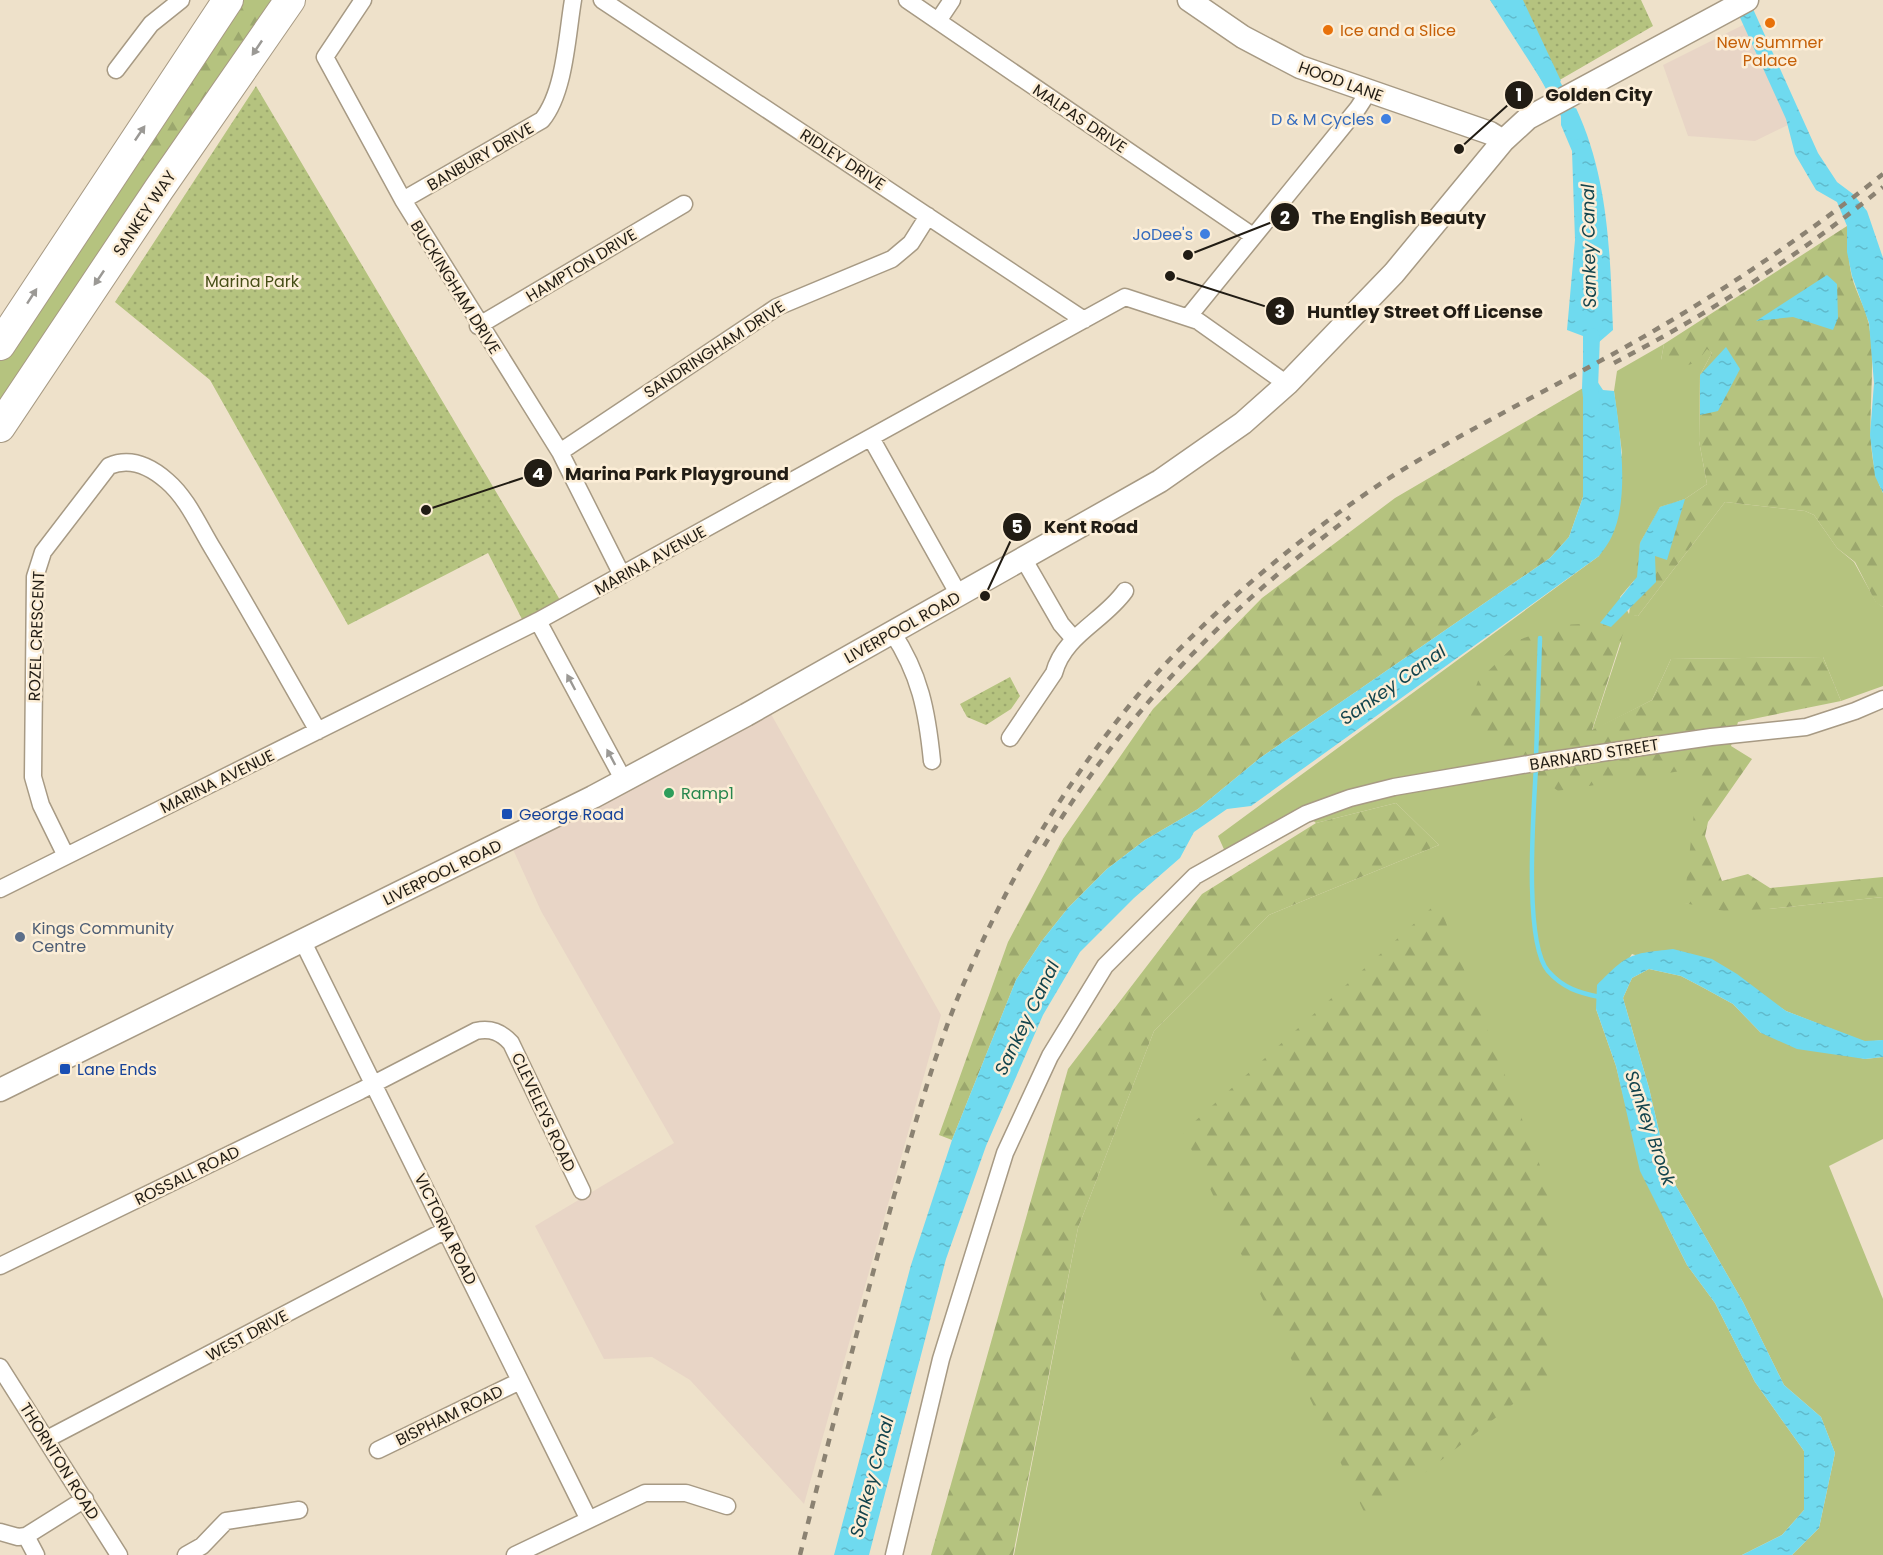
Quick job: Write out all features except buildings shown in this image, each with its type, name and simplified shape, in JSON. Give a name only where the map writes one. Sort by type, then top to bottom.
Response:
[{"type":"highway","points":[[0,345],[228,0]]},
{"type":"highway","name":"SANKEY WAY","points":[[0,428],[159,189],[290,0]]},
{"type":"street","points":[[116,70],[151,24],[181,0]]},
{"type":"street","name":"BUCKINGHAM DRIVE","points":[[363,0],[325,57],[403,200],[478,326],[560,452],[622,575]]},
{"type":"street","name":"BANBURY DRIVE","points":[[403,200],[542,120],[558,86],[573,0]]},
{"type":"street","name":"RIDLEY DRIVE","points":[[602,0],[1084,320]]},
{"type":"street","name":"MALPAS DRIVE","points":[[906,0],[1253,236]]},
{"type":"street","points":[[938,21],[952,0]]},
{"type":"street","name":"HOOD LANE","points":[[1189,0],[1242,37],[1300,67],[1490,133],[1503,141]]},
{"type":"street","name":"LIVERPOOL ROAD","points":[[0,1090],[624,781],[1160,481],[1243,423],[1287,384],[1394,273],[1503,141],[1528,118],[1741,3]]},
{"type":"street","points":[[1189,316],[1358,108],[1369,91]]},
{"type":"street","name":"HAMPTON DRIVE","points":[[478,326],[684,204]]},
{"type":"street","name":"SANDRINGHAM DRIVE","points":[[560,452],[777,307],[892,259],[910,243],[928,216]]},
{"type":"street","name":"MARINA AVENUE","points":[[0,889],[538,621],[1125,297],[1189,316],[1216,331],[1287,384]]},
{"type":"street","points":[[871,438],[959,595]]},
{"type":"street","name":"ROZEL CRESCENT","points":[[66,856],[41,805],[33,777],[35,577],[43,552],[109,466],[120,461],[133,462],[150,469],[180,494],[244,600],[318,731]]},
{"type":"street","points":[[1023,558],[1061,624],[1074,639]]},
{"type":"street","points":[[1010,738],[1054,673],[1058,660],[1074,639],[1082,630],[1113,607],[1125,591]]},
{"type":"street","points":[[538,621],[624,781]]},
{"type":"street","points":[[892,632],[913,666],[923,694],[932,761]]},
{"type":"street","name":"BARNARD STREET","points":[[894,1555],[941,1359],[1005,1152],[1050,1056],[1106,966],[1195,876],[1306,814],[1350,798],[1394,786],[1711,737],[1806,727],[1883,699]]},
{"type":"street","name":"VICTORIA ROAD","points":[[302,940],[588,1518]]},
{"type":"street","name":"CLEVELEYS ROAD","points":[[373,1083],[476,1031],[492,1030],[500,1033],[511,1043],[582,1191]]},
{"type":"street","name":"ROSSALL ROAD","points":[[0,1266],[373,1083]]},
{"type":"street","name":"WEST DRIVE","points":[[47,1439],[447,1230]]},
{"type":"street","name":"THORNTON ROAD","points":[[0,1367],[119,1555]]},
{"type":"street","name":"BISPHAM ROAD","points":[[378,1450],[520,1381]]},
{"type":"street","points":[[516,1555],[588,1518],[645,1493],[686,1493],[727,1506]]},
{"type":"street","points":[[0,1532],[18,1537],[26,1536],[85,1499]]},
{"type":"street","points":[[186,1555],[202,1546],[226,1521],[299,1510]]},
{"type":"street","points":[[26,1536],[36,1555]]},
{"type":"shaded area","points":[[1749,22],[1790,124],[1755,141],[1688,136],[1663,65]]},
{"type":"shaded area","points":[[767,707],[941,1015],[804,1504],[690,1380],[652,1357],[604,1359],[535,1226],[674,1143],[541,911],[511,845]]},
{"type":"green space","points":[[237,0],[278,0],[159,174],[146,171],[141,166],[136,153]]},
{"type":"green space","points":[[278,0],[0,411],[0,359],[136,153]]},
{"type":"green space","points":[[1490,0],[1641,0],[1653,26],[1551,85]]},
{"type":"green space","name":"Marina Park","points":[[256,86],[560,600],[523,621],[488,553],[348,625],[210,380],[115,302]]},
{"type":"green space","points":[[1847,226],[1851,271],[1868,319],[1871,346],[1872,454],[1883,493],[1883,607],[1876,603],[1855,562],[1837,548],[1814,515],[1805,511],[1725,502],[1638,616],[1629,615],[1592,730],[1652,700],[1671,659],[1823,657],[1841,701],[1738,722],[1731,746],[1752,759],[1708,822],[1705,836],[1722,881],[1748,874],[1770,888],[1883,877],[1883,897],[1769,909],[1724,911],[1684,903],[1699,768],[1558,791],[1464,720],[1478,681],[1521,639],[1561,625],[1600,623],[1611,627],[1629,614],[1640,543],[1660,507],[1685,499],[1707,484],[1699,441],[1700,375],[1712,353],[1707,349],[1697,362],[1674,370],[1661,360],[1664,344]]},
{"type":"green space","points":[[1664,344],[1661,360],[1707,348],[1712,353],[1700,375],[1699,441],[1707,484],[1685,499],[1660,507],[1640,543],[1637,577],[1620,597],[1629,614],[1638,616],[1725,502],[1805,511],[1814,515],[1837,548],[1854,562],[1876,602],[1883,607],[1883,686],[1841,701],[1823,657],[1671,659],[1652,700],[1592,731],[1621,643],[1611,627],[1521,639],[1611,781],[1700,767],[1685,903],[1769,909],[1883,897],[1883,1040],[1865,1042],[1786,1011],[1763,996],[1632,954],[1596,1009],[1616,1066],[1631,1127],[1667,1225],[1687,1265],[1715,1303],[1755,1382],[1804,1451],[1804,1510],[1782,1535],[1742,1555],[1014,1555],[1078,1228],[1154,1031],[1269,915],[1439,845],[1396,803],[1316,823],[1305,814],[1227,856],[1218,836],[1599,556],[1622,453],[1614,391],[1617,371]]},
{"type":"green space","points":[[1583,388],[1583,497],[1569,537],[1550,558],[1260,758],[1198,809],[1145,840],[1107,869],[1068,908],[1041,942],[1016,980],[952,1140],[939,1135],[1008,942],[1063,839],[1153,709],[1262,598],[1395,498]]},
{"type":"green space","points":[[1010,677],[1020,696],[1011,709],[986,725],[967,717],[960,704]]},
{"type":"green space","points":[[1396,803],[1439,845],[1269,915],[1154,1031],[1078,1228],[1013,1555],[931,1555],[1068,1069],[1202,894],[1316,823]]},
{"type":"green space","points":[[1438,902],[1549,1189],[1553,1373],[1367,1518],[1183,1132]]},
{"type":"green space","points":[[1649,969],[1681,976],[1733,1004],[1761,1033],[1865,1059],[1883,1057],[1883,1139],[1829,1166],[1883,1299],[1883,1555],[1792,1555],[1819,1528],[1835,1453],[1821,1417],[1784,1385],[1743,1302],[1669,1174],[1649,1088],[1623,998],[1632,978]]},
{"type":"water","points":[[1490,0],[1523,0],[1561,81],[1547,89]]},
{"type":"water","points":[[1732,0],[1749,0],[1818,153],[1837,182],[1853,194],[1867,211],[1883,258],[1883,493],[1875,476],[1870,435],[1874,383],[1869,323],[1852,276],[1847,252],[1847,226],[1837,202],[1816,190],[1795,154],[1786,119]]},
{"type":"water","points":[[1576,108],[1595,162],[1606,217],[1613,330],[1598,343],[1598,353],[1583,360],[1583,336],[1567,330],[1575,240],[1572,151],[1561,125],[1561,116]]},
{"type":"water","points":[[1827,275],[1837,284],[1838,318],[1833,330],[1793,317],[1756,321]]},
{"type":"water","points":[[1726,347],[1740,369],[1718,411],[1700,415],[1700,375]]},
{"type":"water","points":[[1597,381],[1603,390],[1614,391],[1622,464],[1618,520],[1611,539],[1599,556],[1251,806],[1227,809],[1194,832],[1180,858],[1134,898],[1080,952],[1043,1015],[986,1146],[946,1259],[869,1555],[834,1555],[911,1265],[952,1140],[1016,980],[1041,942],[1068,908],[1107,869],[1145,840],[1198,809],[1260,758],[1550,558],[1569,537],[1583,497],[1583,388]]},
{"type":"water","points":[[1685,499],[1667,560],[1655,556],[1656,582],[1611,627],[1600,623],[1637,577],[1640,543],[1660,507]]},
{"type":"water","name":"Sankey Brook","points":[[1673,949],[1712,959],[1737,974],[1786,1011],[1865,1041],[1883,1040],[1883,1057],[1865,1059],[1797,1049],[1761,1033],[1733,1004],[1702,987],[1681,976],[1649,969],[1632,978],[1623,998],[1649,1088],[1669,1174],[1743,1302],[1784,1385],[1821,1417],[1835,1453],[1819,1528],[1792,1555],[1742,1555],[1782,1535],[1804,1510],[1804,1451],[1755,1382],[1715,1303],[1687,1265],[1640,1171],[1616,1066],[1596,1009],[1597,985],[1616,967],[1638,954]]},
{"type":"waterway","name":"Sankey Canal","points":[[1543,67],[1571,118],[1575,132]]},
{"type":"waterway","name":"Sankey Canal","points":[[1592,336],[1590,388],[1592,406]]},
{"type":"waterway","name":"Sankey Canal","points":[[1536,758],[1540,638]]},
{"type":"waterway","name":"Sankey Canal","points":[[1536,766],[1532,873],[1535,933],[1540,956],[1548,971],[1560,982],[1578,991],[1600,997]]},
{"type":"railway","points":[[800,1555],[894,1196],[927,1085],[956,1003],[1000,905],[1039,835],[1082,769],[1129,706],[1156,674],[1218,611],[1288,551],[1359,498],[1448,443],[1613,354],[1683,313],[1752,270],[1883,174]]},
{"type":"railway","points":[[1614,363],[1685,324],[1753,282],[1820,236],[1883,187]]},
{"type":"railway","points":[[1044,846],[1108,752],[1180,666],[1262,588],[1350,517]]},
{"type":"place","name":"New Summer Palace","points":[[1770,23]]},
{"type":"place","name":"Ice and a Slice","points":[[1328,30]]},
{"type":"place","name":"D & M Cycles","points":[[1386,119]]},
{"type":"place","name":"Golden City","points":[[1459,149]]},
{"type":"place","name":"JoDee's","points":[[1205,234]]},
{"type":"place","name":"The English Beauty","points":[[1188,255]]},
{"type":"place","name":"Huntley Street Off License","points":[[1170,276]]},
{"type":"place","name":"Marina Park Playground","points":[[426,510]]},
{"type":"place","name":"Kent Road","points":[[985,596]]},
{"type":"place","name":"Ramp1","points":[[669,793]]},
{"type":"place","name":"George Road","points":[[507,814]]},
{"type":"place","name":"Kings Community Centre","points":[[20,937]]},
{"type":"place","name":"Lane Ends","points":[[65,1069]]}]
